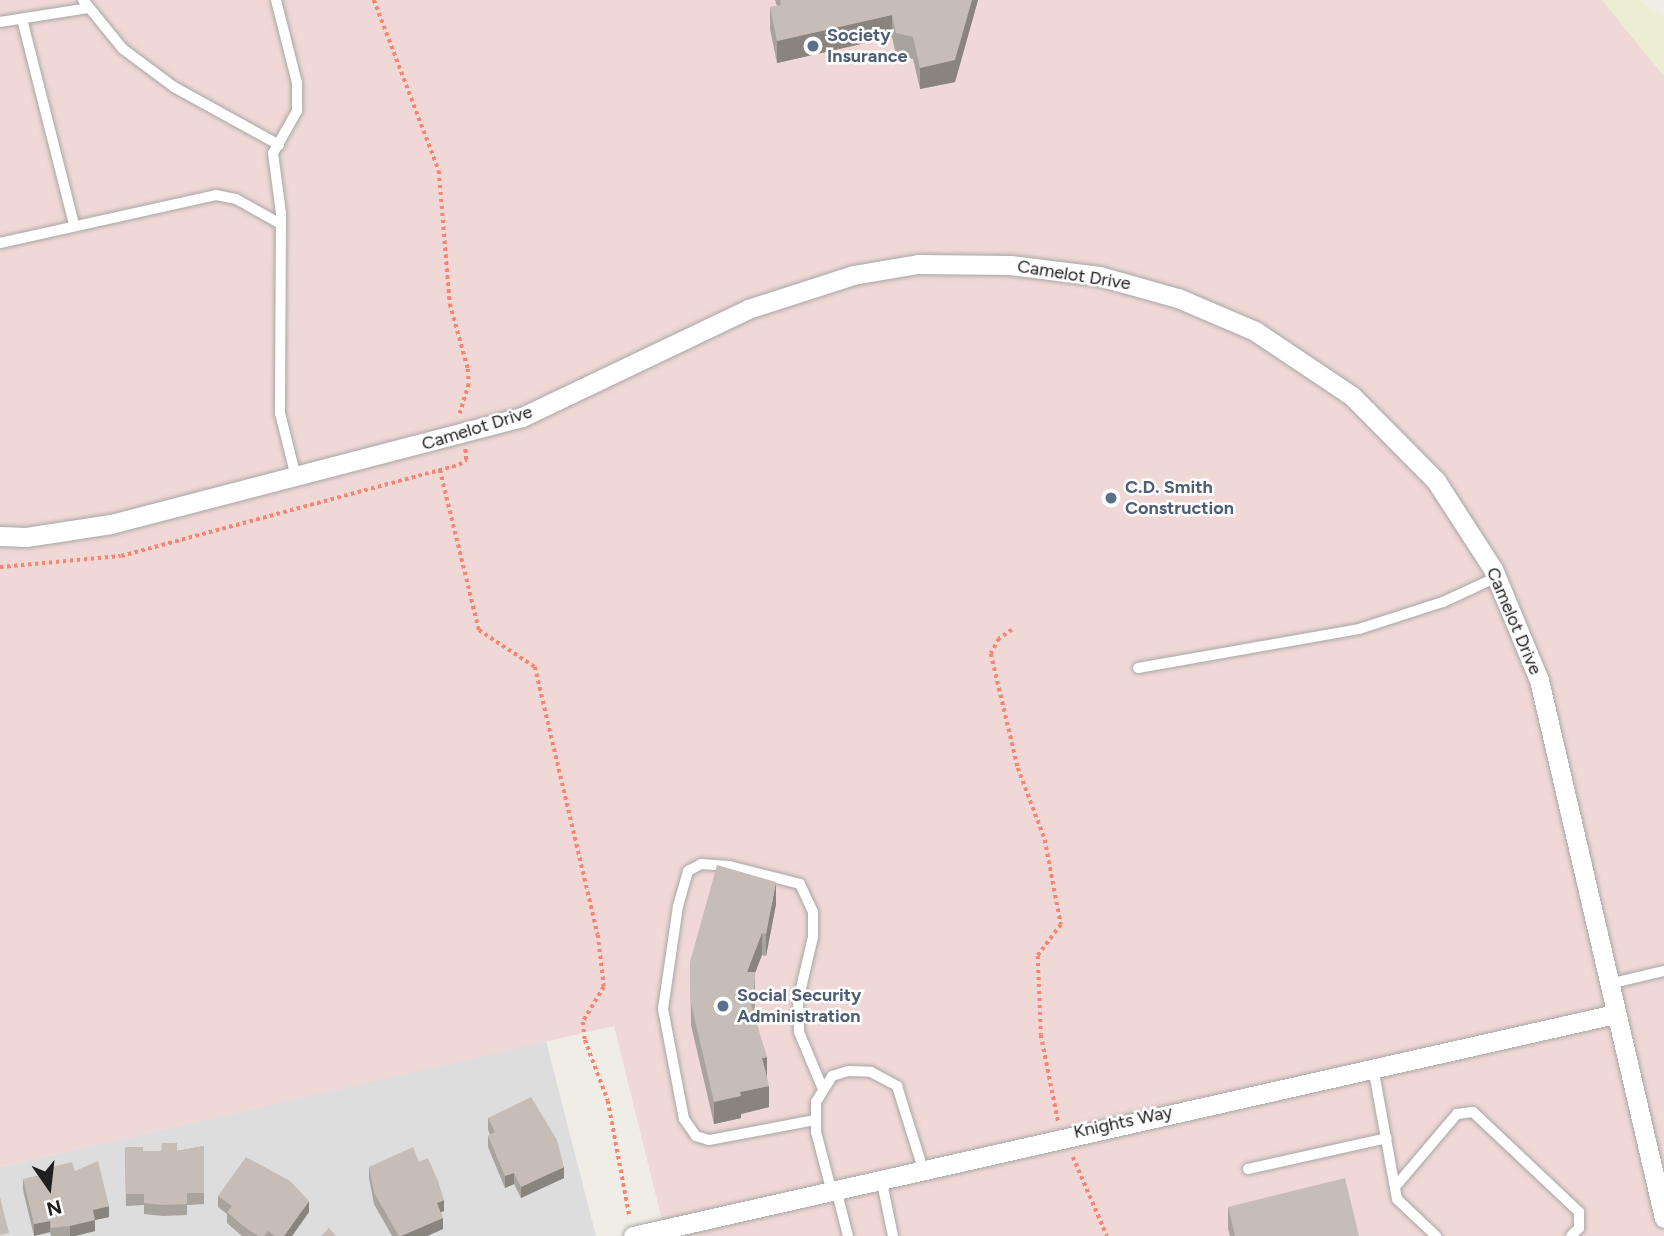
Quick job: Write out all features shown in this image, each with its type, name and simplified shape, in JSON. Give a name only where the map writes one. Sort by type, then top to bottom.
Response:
[{"type":"street","name":"Camelot Drive","points":[[0,536],[26,537],[111,524],[523,417],[748,309],[853,275],[956,262],[1099,276],[1178,298],[1255,331],[1310,366],[1390,430],[1436,481],[1497,577],[1539,680],[1615,1014],[1660,1183],[1664,1218]]},
{"type":"street","name":"Knights Way","points":[[633,1236],[1061,1136],[1615,1014]]},
{"type":"lane","points":[[276,0],[296,83],[297,111],[273,153],[281,224],[280,413],[296,477]]},
{"type":"lane","points":[[0,22],[86,4],[123,49],[174,87],[279,145]]},
{"type":"lane","points":[[22,19],[74,224]]},
{"type":"lane","points":[[0,243],[74,224],[216,195],[236,199],[281,224]]},
{"type":"lane","points":[[1138,668],[1359,629],[1443,602],[1497,577]]},
{"type":"lane","points":[[815,1120],[709,1140],[696,1136],[684,1119],[663,1009],[678,906],[688,871],[701,864],[729,866],[800,884],[813,912],[813,937],[799,1001],[799,1032],[822,1087],[815,1120],[848,1236]]},
{"type":"lane","points":[[1608,984],[1664,971]]},
{"type":"lane","points":[[1373,1067],[1397,1199],[1436,1236]]},
{"type":"lane","points":[[822,1087],[838,1073],[859,1070],[892,1080],[906,1105],[923,1169]]},
{"type":"lane","points":[[1395,1187],[1457,1114],[1473,1112],[1579,1212],[1579,1228],[1571,1236]]},
{"type":"lane","points":[[1248,1169],[1387,1138]]},
{"type":"lane","points":[[881,1178],[893,1236]]},
{"type":"path","points":[[0,567],[121,556],[440,470],[466,460],[459,410],[469,384],[468,369],[450,304],[439,171],[374,0]]},
{"type":"path","points":[[440,470],[480,630],[535,667],[598,935],[604,987],[583,1022],[585,1040],[608,1101],[633,1236]]},
{"type":"path","points":[[1013,630],[999,639],[991,654],[1018,768],[1045,840],[1060,925],[1038,956],[1041,1035],[1061,1136],[1085,1178],[1108,1236]]},
{"type":"shaded area","points":[[0,0],[1602,0],[1664,76],[1664,1236],[666,1236],[614,1026],[0,1167]]},
{"type":"shaded area","points":[[546,1041],[596,1236],[0,1236],[0,1167]]},
{"type":"green space","points":[[1602,0],[1639,0],[1664,18],[1664,76]]},
{"type":"building","name":"Society Insurance","points":[[780,0],[972,0],[955,60],[920,68],[913,37],[896,33],[892,15],[777,41],[770,7],[781,5]]},
{"type":"building","name":"Social Security Administration","points":[[717,865],[776,882],[766,934],[762,933],[747,972],[755,972],[754,996],[748,995],[767,1057],[762,1058],[769,1086],[740,1092],[741,1096],[714,1102],[691,1003],[690,962]]},
{"type":"building","points":[[531,1097],[557,1140],[564,1167],[521,1187],[514,1173],[505,1176],[488,1136],[495,1132],[488,1118]]},
{"type":"building","points":[[162,1143],[177,1143],[177,1151],[204,1146],[204,1193],[187,1193],[187,1204],[144,1203],[144,1194],[126,1194],[125,1147],[161,1151]]},
{"type":"building","points":[[413,1147],[419,1162],[428,1158],[438,1181],[444,1200],[437,1203],[443,1218],[399,1236],[374,1193],[369,1167]]},
{"type":"building","points":[[246,1157],[290,1181],[309,1201],[284,1236],[275,1236],[268,1231],[264,1236],[258,1236],[227,1212],[232,1206],[218,1196]]},
{"type":"building","points":[[98,1161],[109,1206],[93,1210],[95,1220],[51,1228],[50,1221],[34,1224],[23,1179],[40,1175],[41,1179],[49,1177],[47,1168],[72,1162],[75,1171]]},
{"type":"building","points":[[1345,1178],[1359,1236],[1235,1236],[1228,1207]]},
{"type":"building","points":[[0,1197],[9,1233],[0,1235]]},
{"type":"building","points":[[329,1228],[336,1236],[321,1236]]},
{"type":"place","name":"Society Insurance","points":[[813,46]]},
{"type":"place","name":"C.D. Smith Construction","points":[[1111,498]]},
{"type":"place","name":"Social Security Administration","points":[[723,1006]]}]
